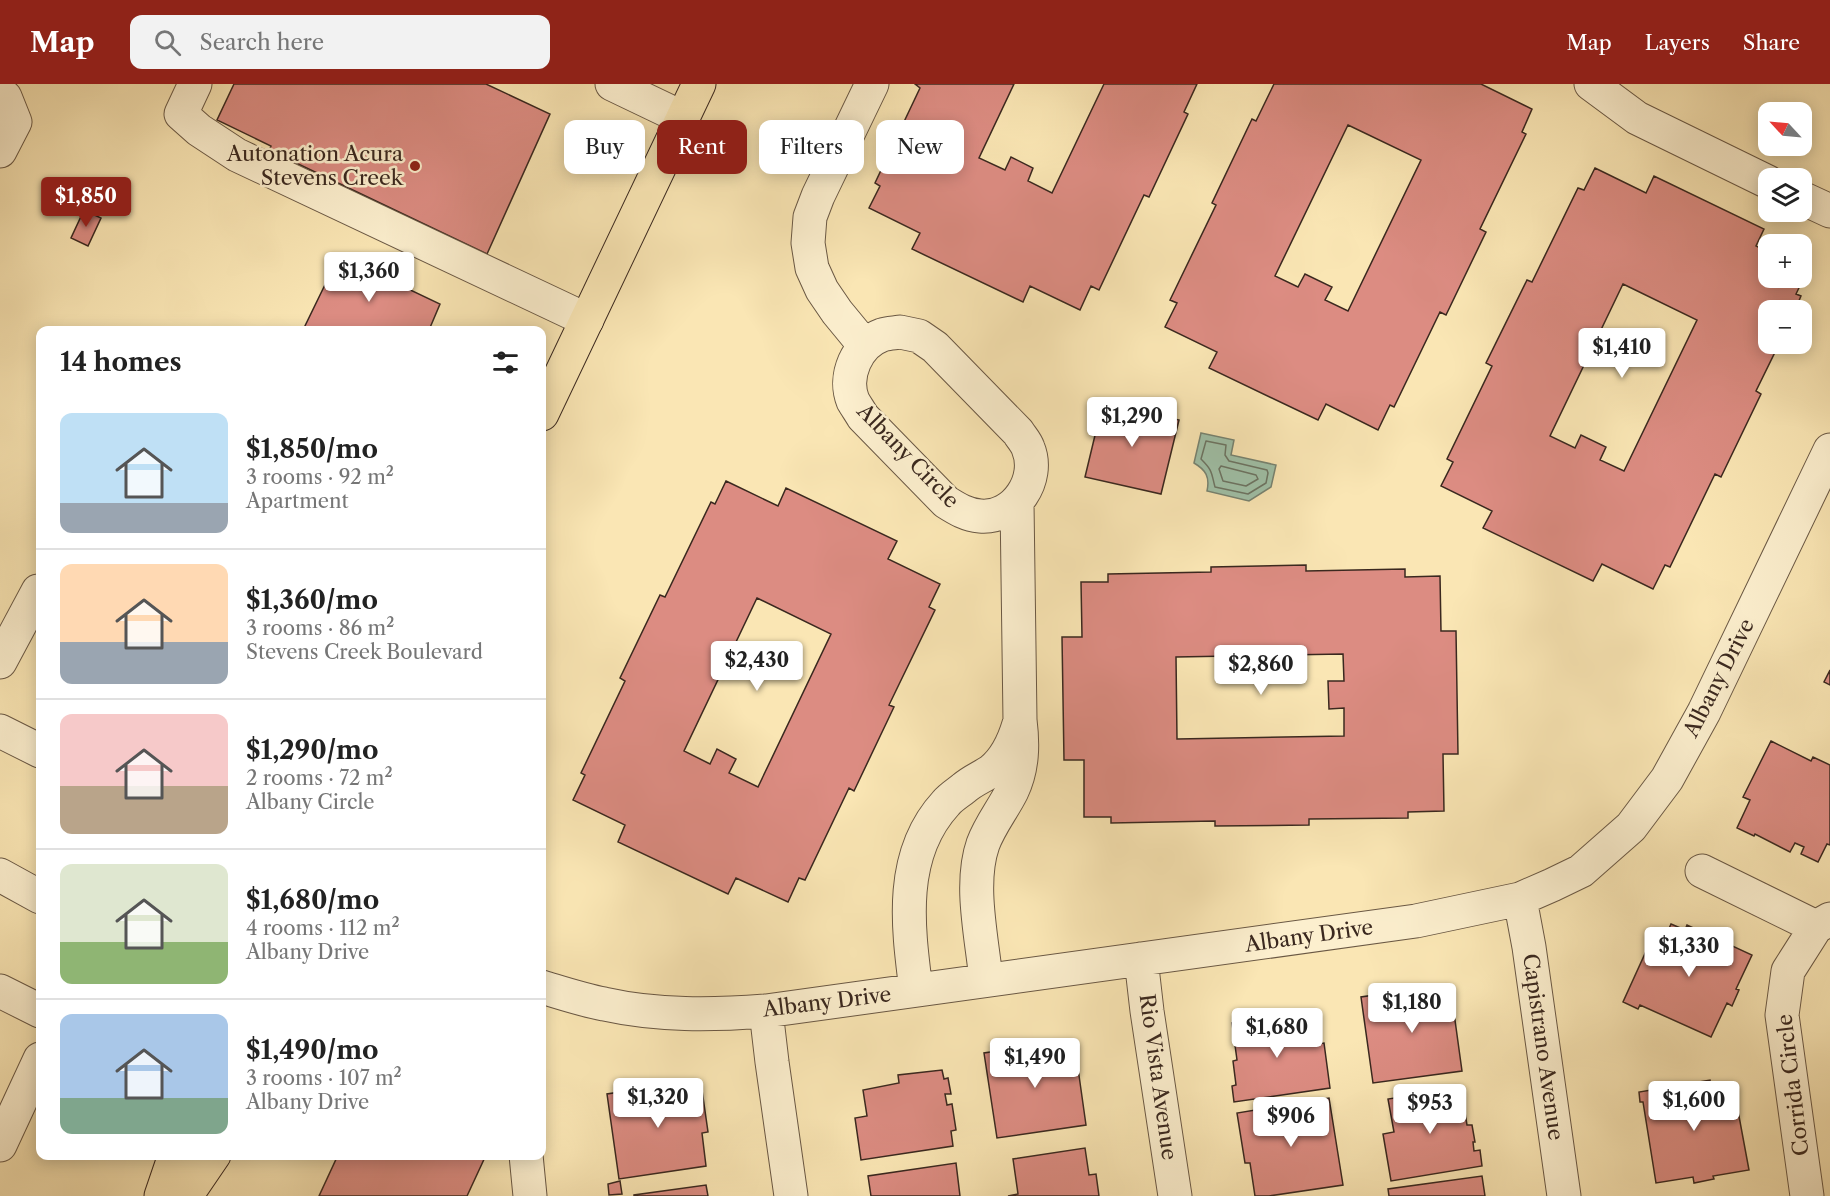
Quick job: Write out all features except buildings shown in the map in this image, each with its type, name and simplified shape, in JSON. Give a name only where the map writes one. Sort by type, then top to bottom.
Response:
[{"type":"main road","points":[[546,405],[699,84]]},
{"type":"main road","points":[[161,1196],[173,1160]]},
{"type":"main road","points":[[186,1196],[211,1160]]},
{"type":"street","points":[[195,84],[181,114],[237,155],[586,320]]},
{"type":"street","points":[[612,84],[683,118]]},
{"type":"street","points":[[872,84],[810,217],[808,243],[812,268],[822,290],[865,346],[881,336],[900,332],[919,336],[935,347],[1018,432],[1028,448],[1032,467],[1028,486],[1017,502],[1020,720],[1023,742],[1020,768],[1012,791],[995,818],[983,844],[978,870],[978,911],[986,980]]},
{"type":"street","points":[[1592,84],[1637,118],[1758,177]]},
{"type":"street","points":[[0,94],[5,97],[15,122],[0,151]]},
{"type":"street","points":[[1812,203],[1830,211]]},
{"type":"street","name":"Albany Circle","points":[[865,346],[854,362],[849,381],[853,401],[863,417],[946,502],[963,513],[982,517],[1001,513],[1017,502]]},
{"type":"street","name":"Albany Drive","points":[[546,988],[604,1004],[664,1013],[720,1014],[766,1011],[1416,921],[1520,899],[1581,871],[1630,827],[1667,778],[1704,712],[1830,450]]},
{"type":"street","points":[[0,662],[36,595]]},
{"type":"street","points":[[916,990],[909,936],[909,896],[919,850],[931,823],[947,802],[967,785],[992,770],[1005,754],[1015,737],[1020,720]]},
{"type":"street","points":[[0,731],[36,749]]},
{"type":"street","points":[[956,795],[995,818]]},
{"type":"street","points":[[1702,871],[1823,923]]},
{"type":"street","points":[[0,876],[36,895]]},
{"type":"street","name":"Capistrano Avenue","points":[[1520,899],[1529,947],[1564,1196]]},
{"type":"street","name":"Corrida Circle","points":[[1807,1196],[1782,1015],[1788,971],[1823,923]]},
{"type":"street","name":"Rio Vista Avenue","points":[[1141,959],[1175,1196]]},
{"type":"street","points":[[0,991],[36,1009]]},
{"type":"street","points":[[766,1011],[791,1196]]},
{"type":"street","points":[[0,1145],[36,1068]]},
{"type":"street","points":[[526,1160],[530,1196]]},
{"type":"water","points":[[1201,433],[1234,440],[1231,455],[1276,465],[1271,487],[1249,501],[1207,491],[1206,474],[1194,463]]},
{"type":"place","name":"Autonation Acura Stevens Creek","points":[[415,166]]}]
